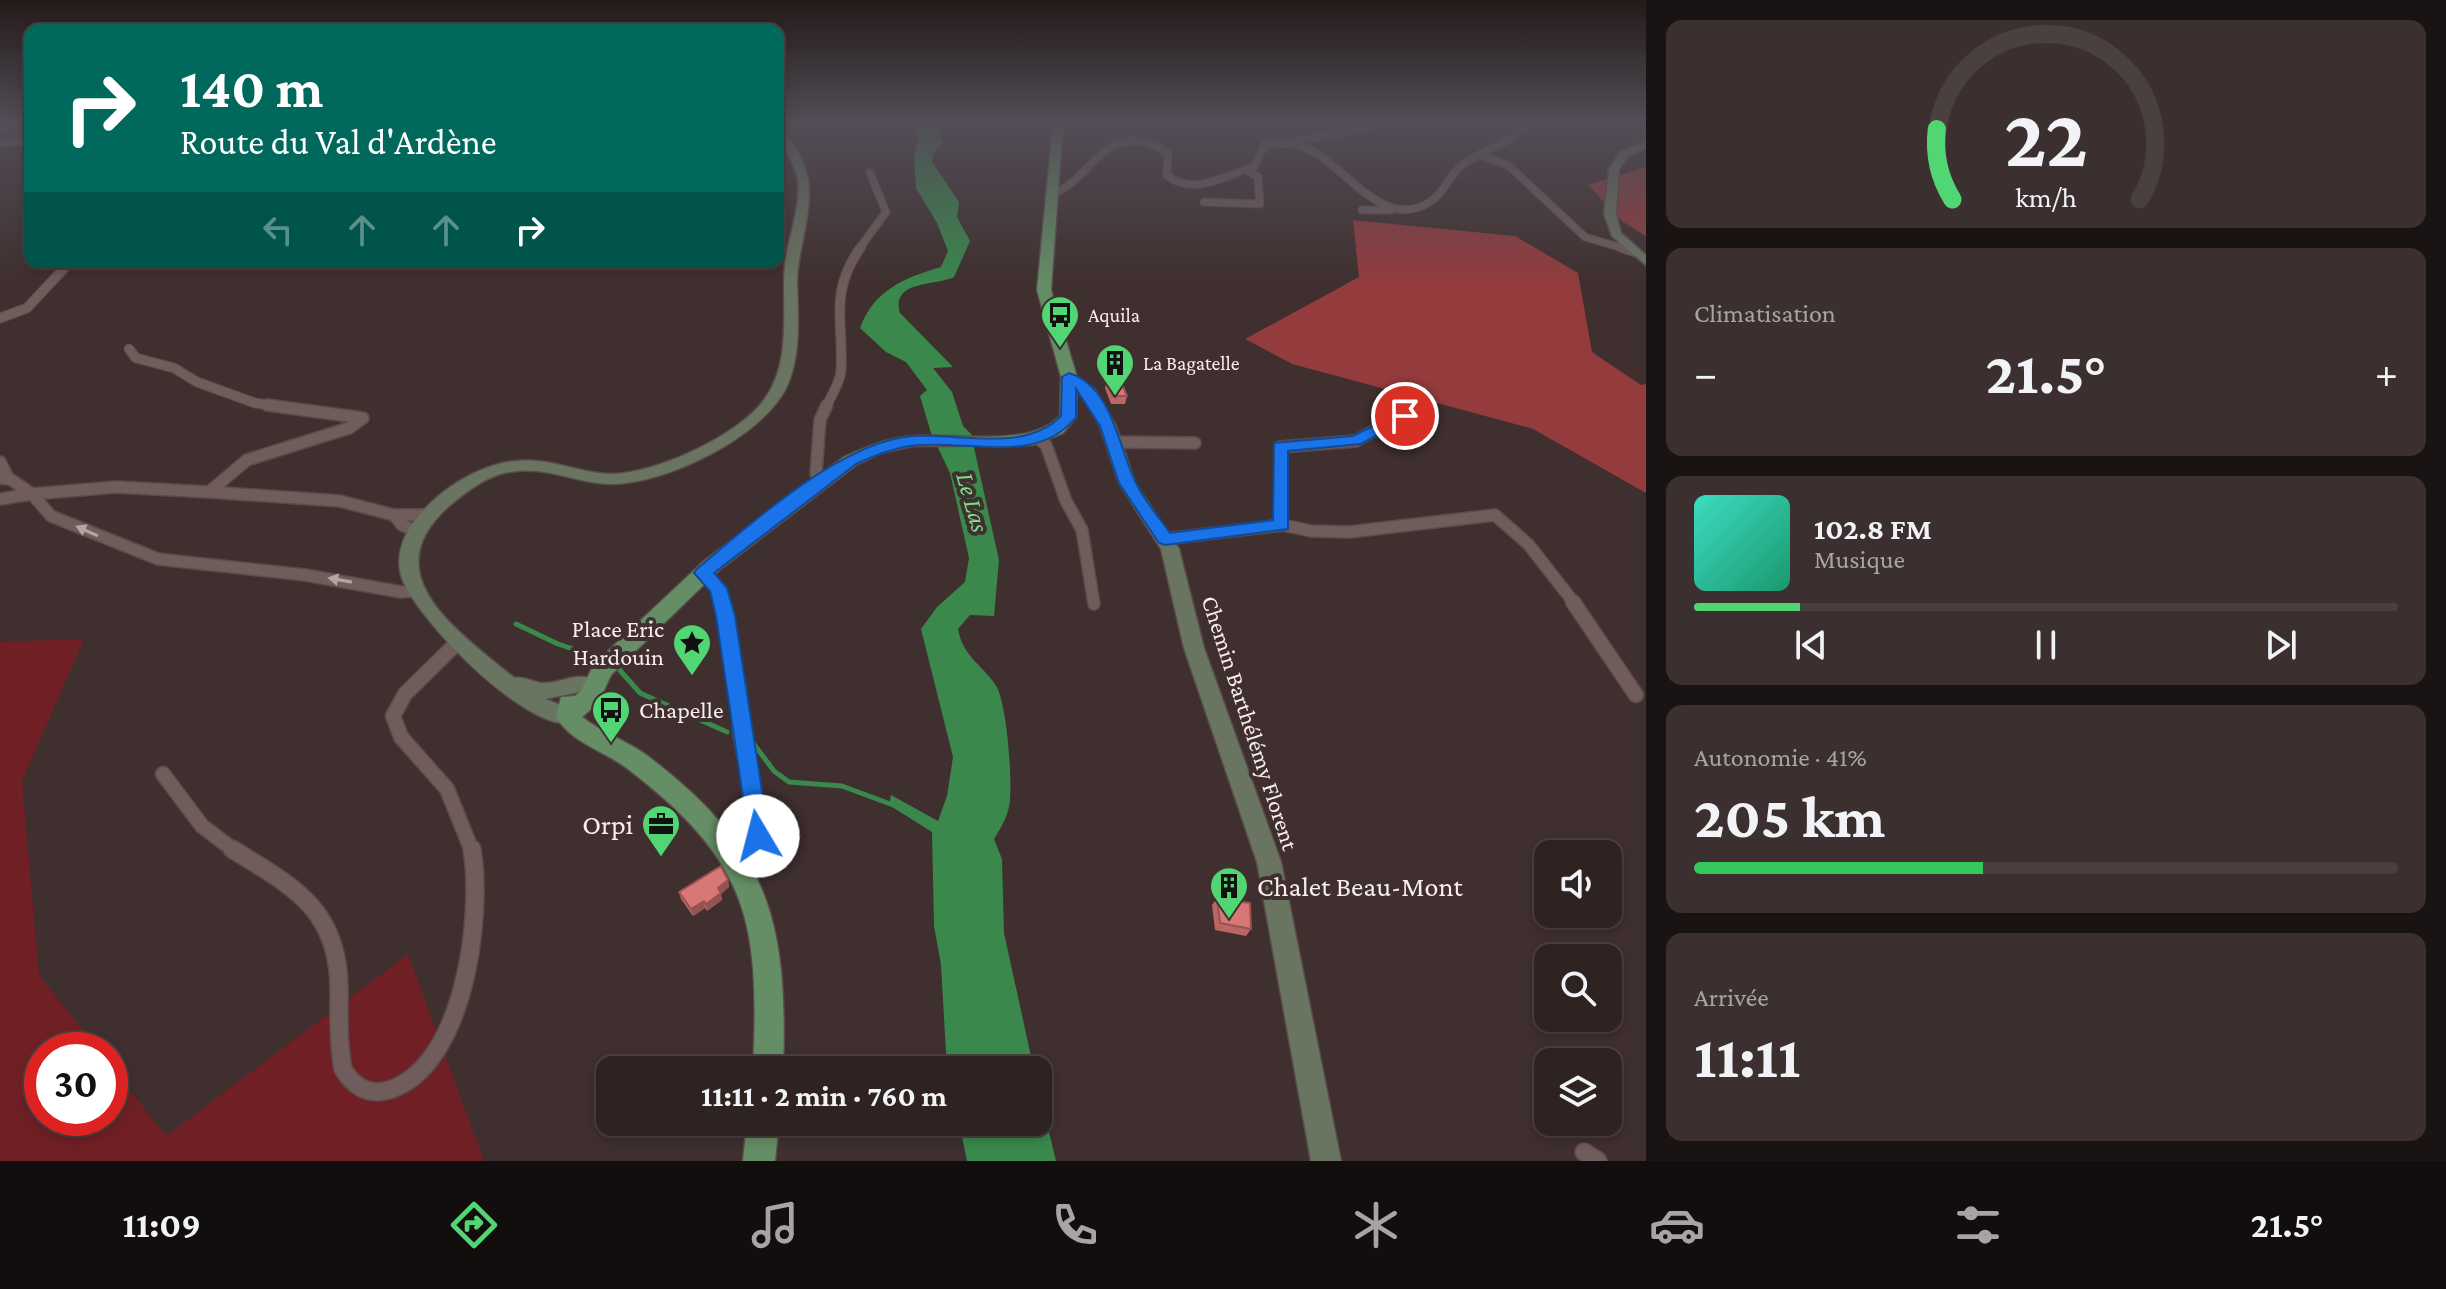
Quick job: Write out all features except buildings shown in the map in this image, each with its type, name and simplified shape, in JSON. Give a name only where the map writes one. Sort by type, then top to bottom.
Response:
[{"type":"main road","points":[[769,1056],[772,1004],[766,933],[755,896],[735,862],[687,804],[604,737],[576,704],[610,662],[703,573],[747,536],[869,452],[923,440],[1014,442],[1038,438],[1057,429],[1068,417],[1069,377],[1045,296],[1052,177]]},
{"type":"main road","points":[[759,1161],[762,1136]]},
{"type":"street","points":[[576,704],[557,715],[533,701],[459,641],[417,591],[406,561],[416,531],[429,515],[481,477],[515,465],[608,479],[646,475],[727,439],[764,412],[788,371],[791,247],[804,193],[802,177]]},
{"type":"street","points":[[824,481],[816,474],[815,466],[820,420],[841,374],[837,356],[838,305],[849,265],[886,212],[872,177]]},
{"type":"street","points":[[1050,193],[1068,189],[1079,177]]},
{"type":"street","points":[[1170,177],[1181,185],[1205,185],[1219,177]]},
{"type":"street","points":[[1204,202],[1260,204],[1258,177]]},
{"type":"street","points":[[1346,177],[1371,198],[1413,208]]},
{"type":"street","points":[[1362,210],[1410,212],[1427,204],[1450,177]]},
{"type":"street","points":[[1522,177],[1585,237],[1635,252]]},
{"type":"street","points":[[1613,177],[1612,227],[1646,261]]},
{"type":"street","points":[[0,318],[27,308],[64,268]]},
{"type":"street","points":[[129,349],[131,356],[174,368],[197,382],[255,403],[363,418],[354,426],[247,460],[209,492]]},
{"type":"street","name":"Chemin Barthélémy Florent","points":[[1069,377],[1088,390],[1114,442],[1127,483],[1165,539],[1194,648],[1269,862],[1326,1161]]},
{"type":"street","points":[[1282,525],[1280,447],[1358,440],[1392,420],[1425,410]]},
{"type":"street","points":[[1038,438],[1046,445],[1066,501],[1082,530],[1094,604]]},
{"type":"street","points":[[1114,442],[1195,443]]},
{"type":"street","points":[[0,462],[4,478],[32,494],[51,516],[158,559],[318,576],[401,592],[417,591]]},
{"type":"street","points":[[0,499],[116,487],[340,501],[394,515],[429,515]]},
{"type":"street","points":[[1165,539],[1282,525],[1349,532],[1482,514],[1499,516],[1553,576],[1636,695]]},
{"type":"street","points":[[394,515],[402,525],[416,531]]},
{"type":"street","points":[[703,573],[718,588],[722,602],[739,689],[740,732],[758,831],[755,844],[735,862]]},
{"type":"street","points":[[163,774],[217,839],[284,879],[327,926],[338,964],[343,1069],[348,1079],[364,1091],[386,1091],[412,1077],[436,1052],[452,1016],[473,931],[472,855],[465,828],[441,776],[407,743],[393,716],[405,694],[459,641]]},
{"type":"street","points":[[497,672],[533,691],[576,704]]},
{"type":"street","points":[[533,691],[560,691],[576,704]]},
{"type":"shaded area","points":[[1613,177],[1646,177],[1646,236],[1623,222],[1588,185]]},
{"type":"shaded area","points":[[1353,220],[1515,236],[1578,273],[1592,352],[1641,385],[1646,384],[1646,493],[1533,429],[1292,364],[1245,339],[1359,277]]},
{"type":"shaded area","points":[[84,639],[22,781],[39,975],[84,1032],[24,1032],[24,1136],[128,1136],[128,1088],[166,1136],[408,954],[484,1161],[0,1161],[0,642]]},
{"type":"water","name":"Le Las","points":[[915,177],[942,177],[959,202],[957,217],[970,241],[954,277],[908,289],[899,302],[900,313],[953,367],[933,368],[952,392],[963,426],[971,434],[999,560],[994,616],[970,615],[958,629],[968,653],[995,684],[1006,722],[1010,799],[1007,815],[994,839],[1002,859],[1004,933],[1031,1056],[946,1056],[941,965],[934,926],[932,832],[889,805],[891,795],[938,821],[947,796],[953,757],[921,629],[937,607],[965,582],[969,558],[950,473],[931,433],[920,396],[927,390],[906,362],[886,352],[860,328],[873,304],[892,287],[941,267],[948,251],[937,223],[916,188]]},
{"type":"water","points":[[962,1136],[1050,1136],[1056,1161],[967,1161]]},
{"type":"waterway","points":[[516,624],[558,644],[606,660]]},
{"type":"waterway","points":[[617,667],[640,693],[727,732]]},
{"type":"waterway","points":[[753,743],[774,771],[789,782],[842,786],[893,805]]},
{"type":"place","name":"Aquila","points":[[1060,349]]},
{"type":"place","name":"La Bagatelle","points":[[1115,397]]},
{"type":"place","name":"Place Eric Hardouin","points":[[692,677]]},
{"type":"place","name":"Chapelle","points":[[611,744]]},
{"type":"place","name":"Orpi","points":[[661,858]]},
{"type":"place","name":"Chalet Beau-Mont","points":[[1229,920]]},
{"type":"route","points":[[758,836],[740,732],[739,689],[725,616],[718,588],[703,573],[747,536],[850,461],[876,449],[912,441],[1014,442],[1039,438],[1057,429],[1068,417],[1071,407],[1069,377],[1088,390],[1108,426],[1127,483],[1165,539],[1282,525],[1277,453],[1282,445],[1356,441],[1405,416]]}]
